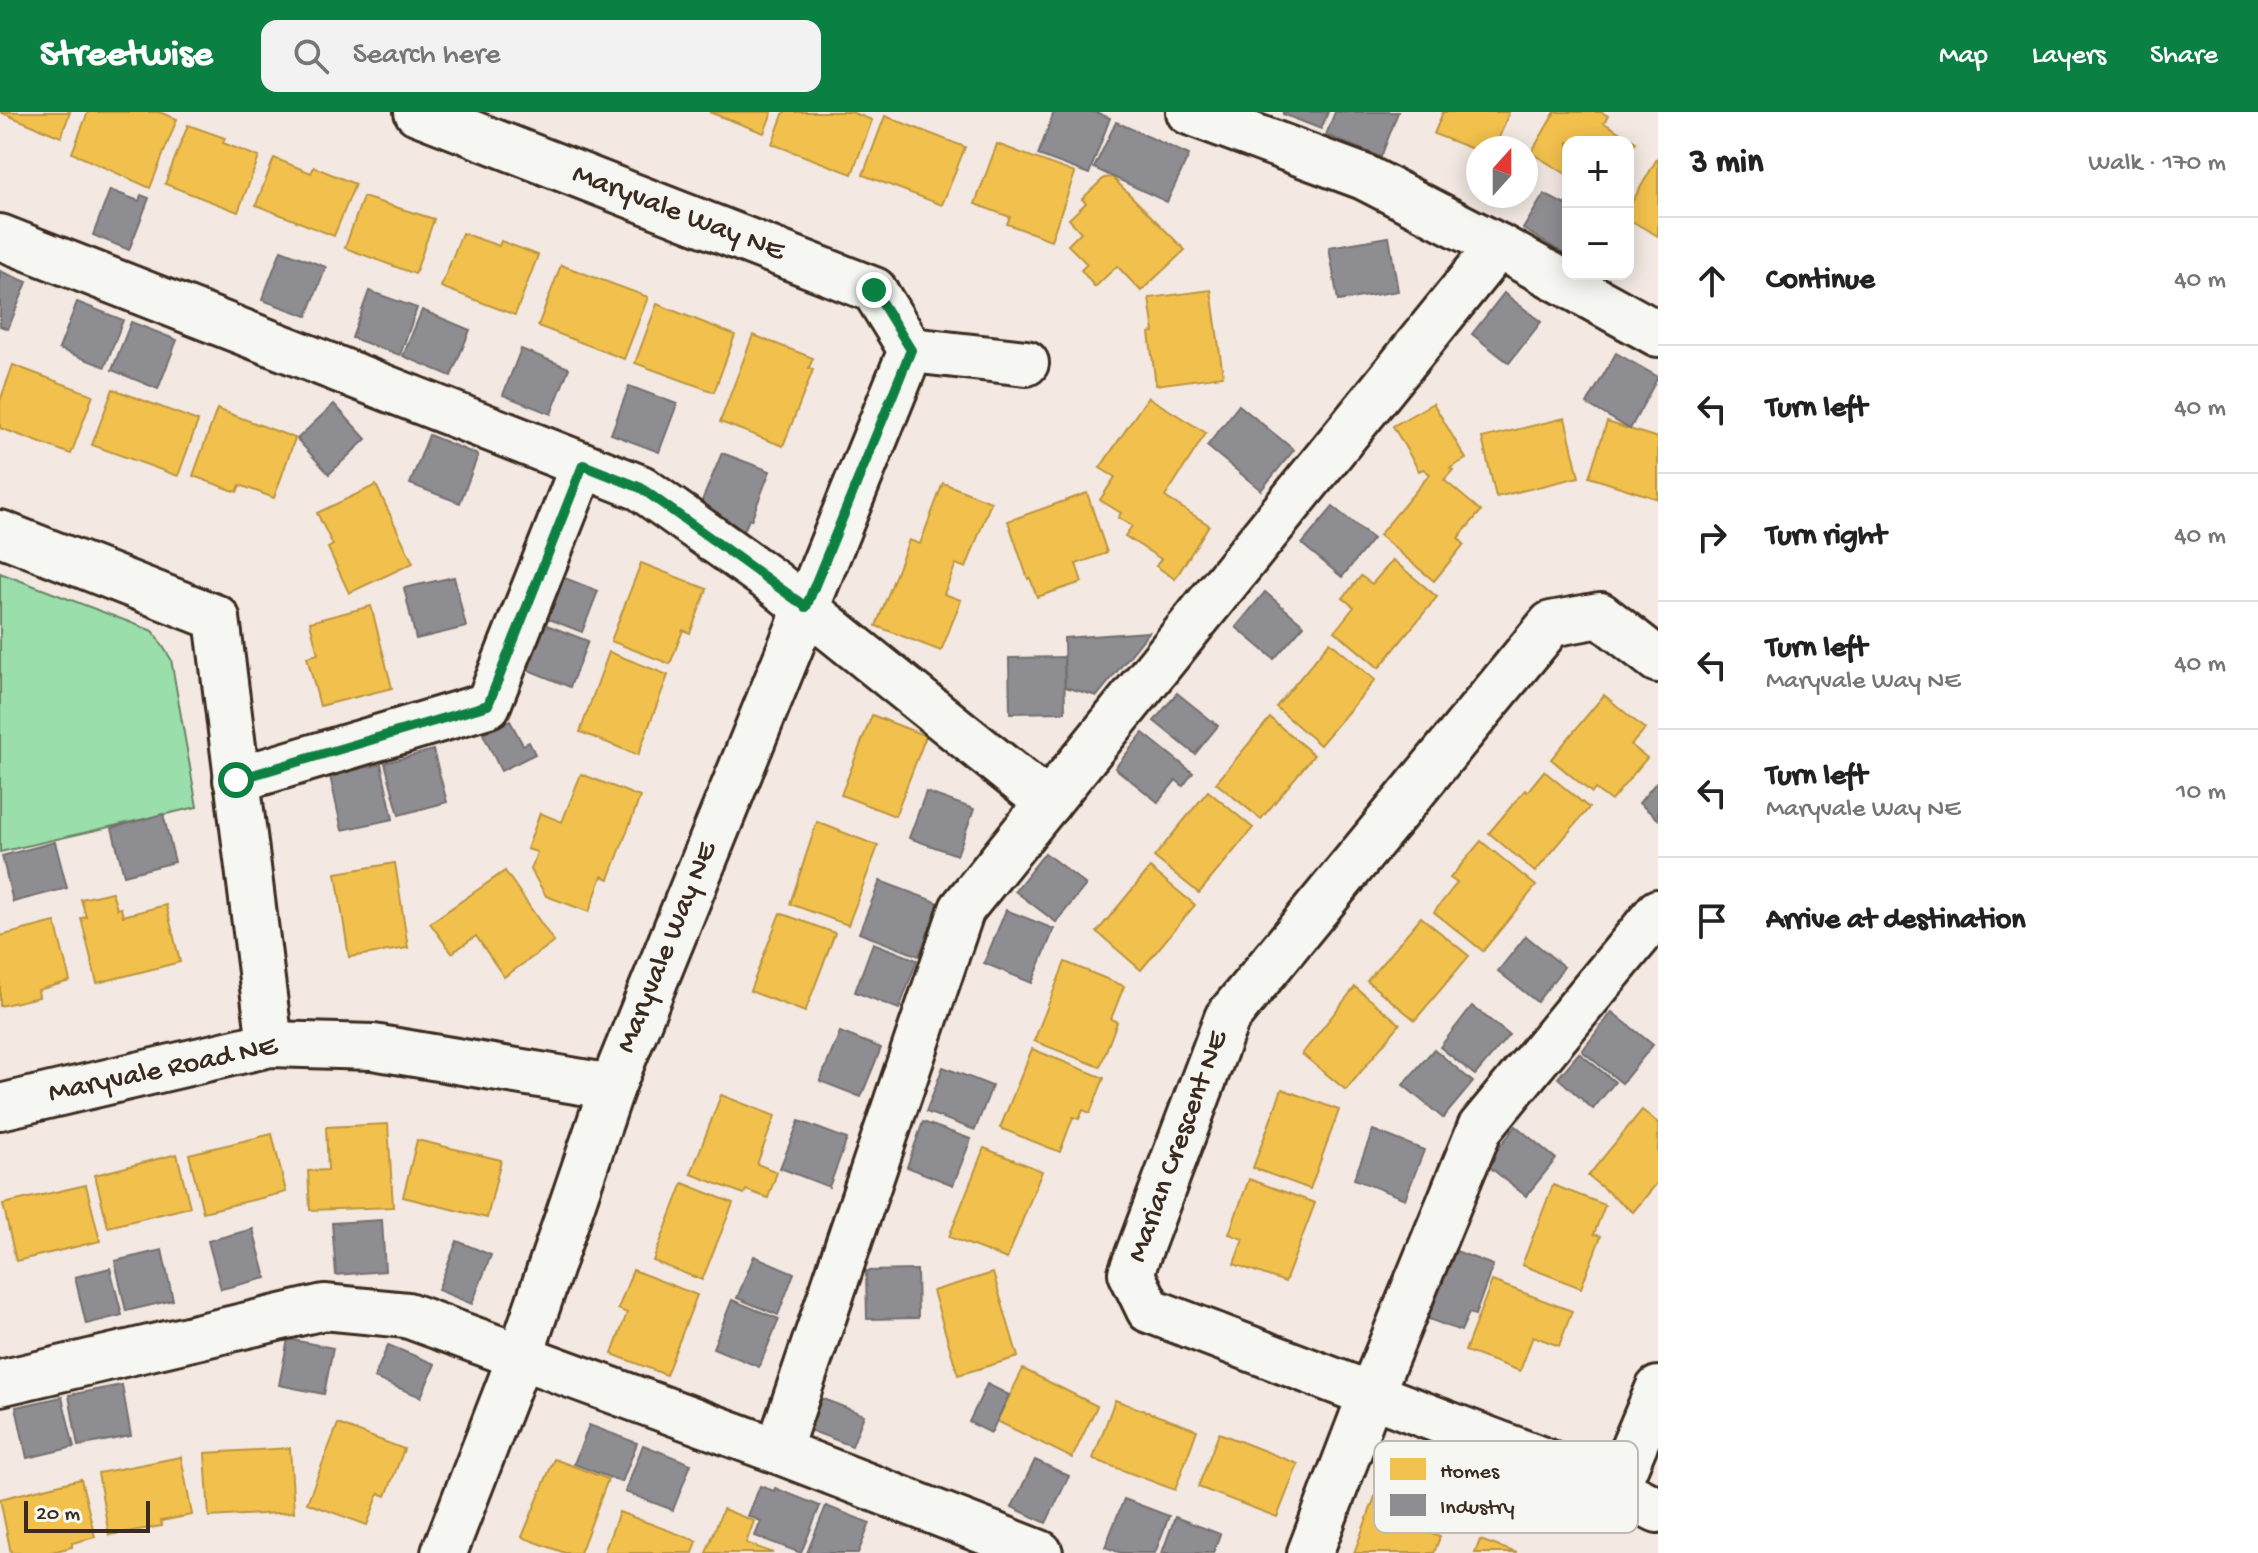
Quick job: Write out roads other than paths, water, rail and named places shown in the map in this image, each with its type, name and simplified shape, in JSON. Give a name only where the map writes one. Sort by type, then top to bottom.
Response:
[{"type":"street","name":"Maryvale Way NE","points":[[417,112],[874,290],[911,350],[612,1087],[520,1357],[444,1553]]},
{"type":"street","points":[[1189,112],[1364,177],[1658,334]]},
{"type":"street","points":[[0,237],[641,488],[806,607],[1048,803]]},
{"type":"street","points":[[778,1451],[962,909],[1498,246]]},
{"type":"street","points":[[911,350],[1026,363]]},
{"type":"street","points":[[236,780],[488,705],[583,465]]},
{"type":"street","points":[[0,533],[217,618],[270,1044]]},
{"type":"street","name":"Marian Crescent NE","points":[[1492,1441],[1149,1310],[1131,1273],[1227,1018],[1551,624],[1600,615],[1658,660]]},
{"type":"street","points":[[1310,1553],[1371,1394],[1480,1128],[1658,912]]},
{"type":"street","name":"Maryvale Road NE","points":[[0,1107],[270,1044],[373,1047],[612,1087]]},
{"type":"street","points":[[0,1383],[324,1307],[407,1315],[778,1451],[1040,1553]]},
{"type":"street","points":[[1636,1441],[1658,1389]]},
{"type":"street","name":"Marian Crescent NE","points":[[1638,1500],[1658,1510]]}]
